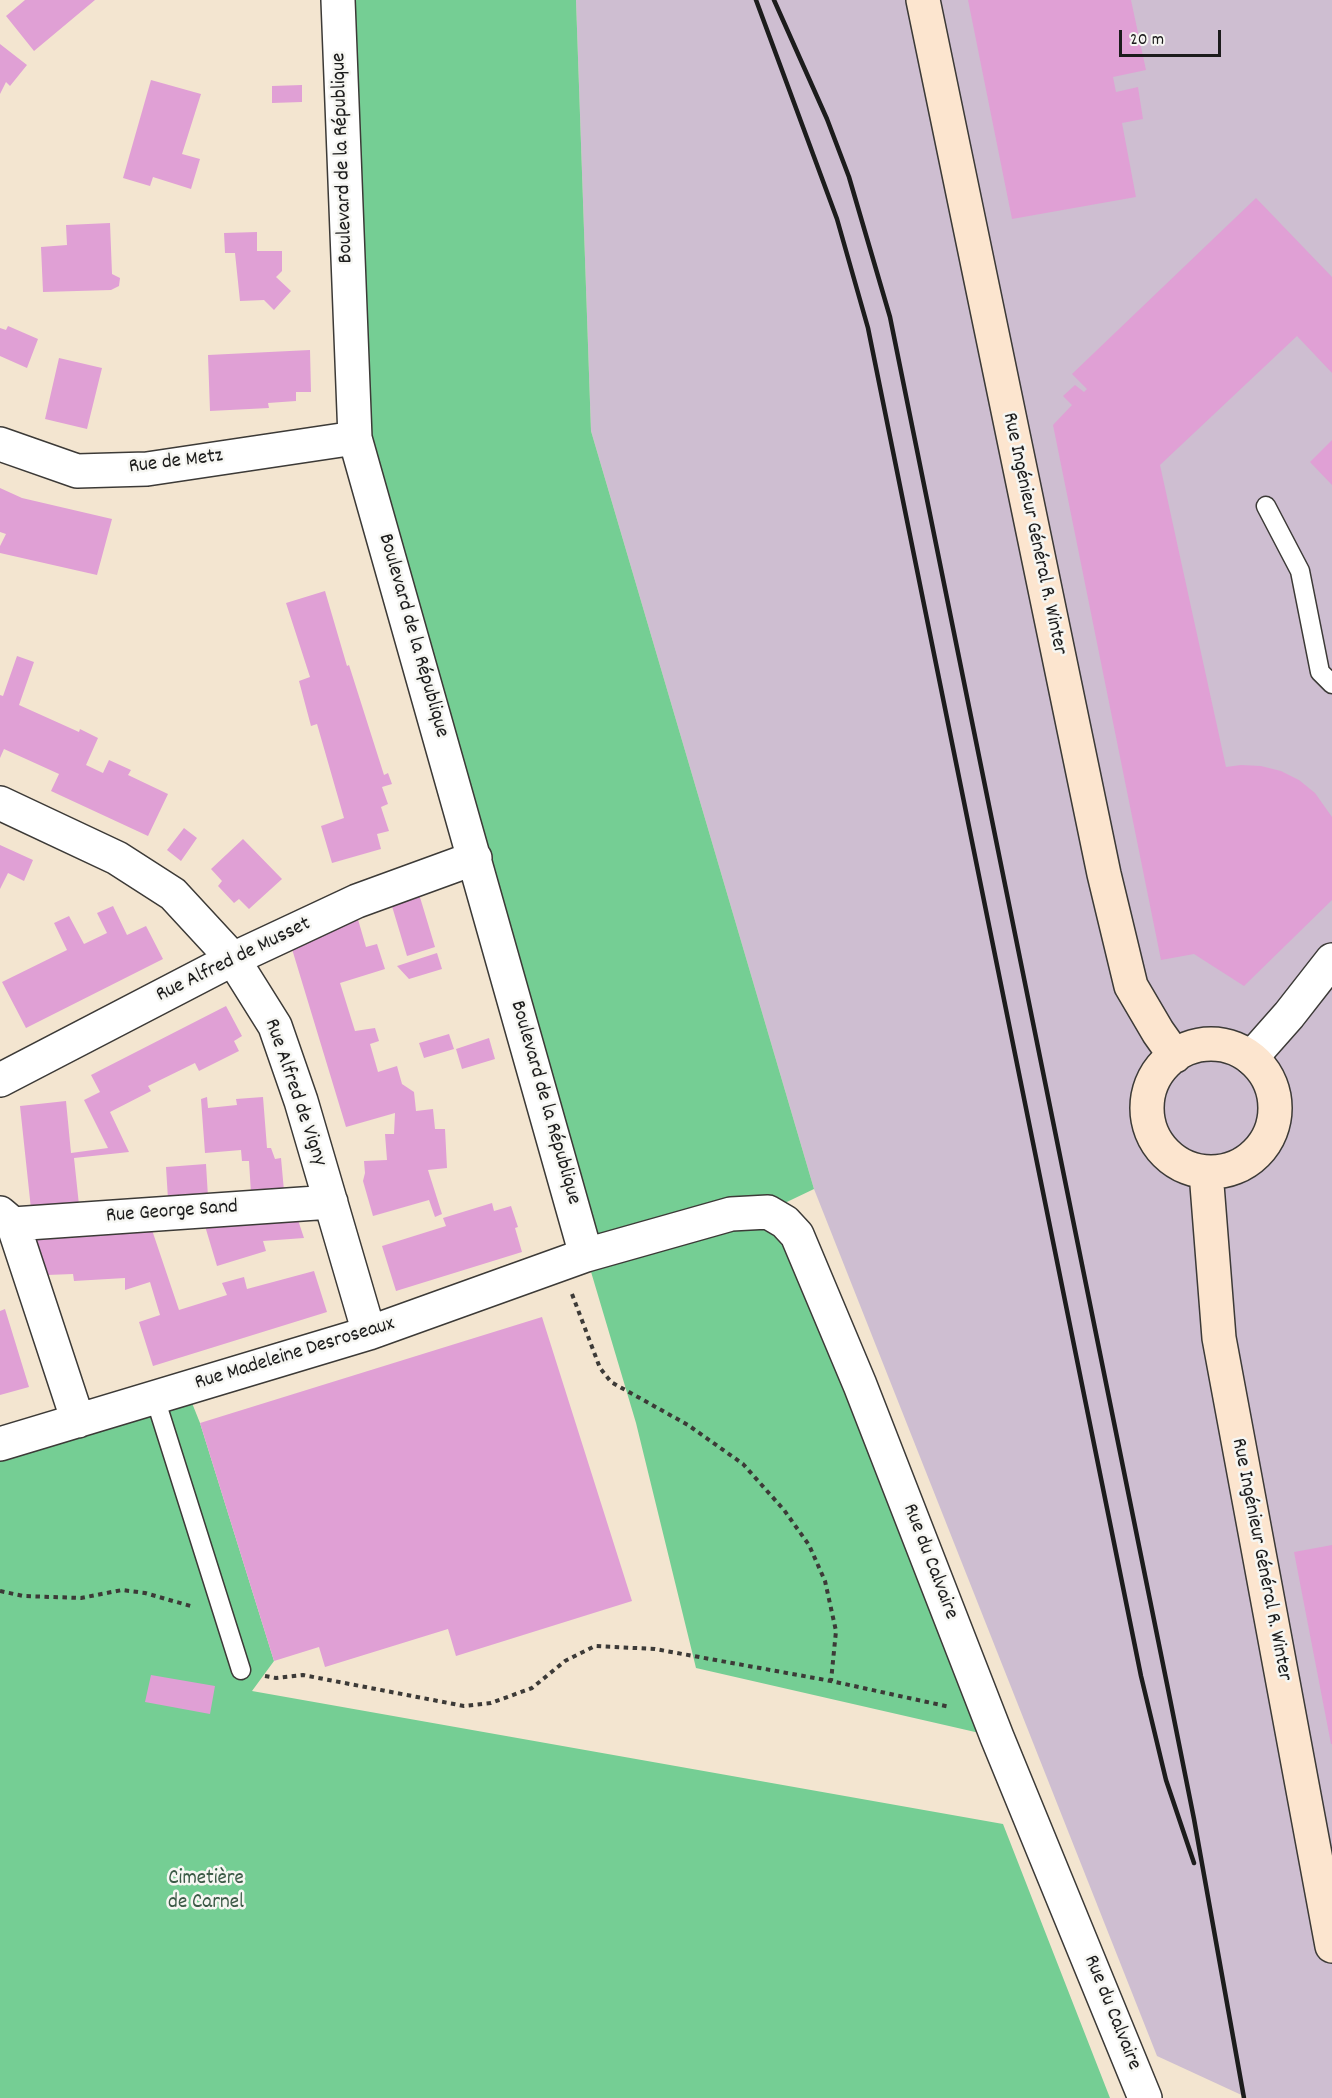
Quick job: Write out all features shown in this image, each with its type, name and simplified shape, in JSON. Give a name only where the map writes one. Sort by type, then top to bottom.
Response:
[{"type":"street","name":"Boulevard de la République","points":[[338,0],[355,438],[476,858],[575,1260]]},
{"type":"street","name":"Rue Ingénieur Général R. Winter","points":[[923,0],[1104,874],[1131,986],[1175,1056]]},
{"type":"street","name":"Rue de Metz","points":[[0,444],[77,471],[147,469],[355,438]]},
{"type":"street","name":"Rue Alfred de Vigny","points":[[0,803],[117,858],[173,894],[233,959],[275,1026],[301,1101],[369,1333]]},
{"type":"street","name":"Rue Alfred de Musset","points":[[0,1080],[233,959],[357,901],[476,858]]},
{"type":"street","points":[[1251,1058],[1332,960]]},
{"type":"street","points":[[1217,1045],[1235,1049],[1251,1058],[1269,1081],[1274,1096],[1275,1113],[1271,1131],[1262,1147],[1250,1159],[1222,1172],[1206,1172],[1183,1166],[1168,1155],[1156,1141],[1149,1123],[1147,1104],[1152,1084],[1163,1066],[1188,1047],[1217,1045]]},
{"type":"street","name":"Rue Ingénieur Général R. Winter","points":[[1206,1172],[1219,1338],[1332,1946]]},
{"type":"street","name":"Rue George Sand","points":[[6,1218],[331,1202]]},
{"type":"street","name":"Rue du Calvaire","points":[[575,1260],[731,1214],[768,1212],[785,1222],[797,1235],[860,1385],[986,1709],[1145,2098]]},
{"type":"street","points":[[6,1218],[78,1421]]},
{"type":"street","name":"Rue Madeleine Desroseaux","points":[[0,1444],[369,1333],[575,1260]]},
{"type":"lane","points":[[1266,506],[1300,572],[1320,672],[1332,684]]},
{"type":"lane","points":[[155,1398],[241,1670]]},
{"type":"path","points":[[575,1260],[600,1368],[611,1382],[688,1425],[743,1464],[784,1510],[809,1545],[825,1581],[836,1631],[831,1681]]},
{"type":"path","points":[[0,1591],[23,1596],[81,1598],[122,1590],[145,1593],[191,1606]]},
{"type":"path","points":[[241,1670],[276,1678],[303,1675],[464,1706],[491,1704],[532,1688],[565,1661],[595,1646],[655,1649],[831,1681],[954,1708],[986,1709]]},
{"type":"shaded area","points":[[576,0],[1332,0],[1332,2098],[1248,2098],[1157,2056],[814,1189],[591,431]]},
{"type":"green space","points":[[338,0],[576,0],[591,431],[814,1189],[768,1211],[785,1222],[997,1737],[696,1668],[636,1423],[586,1255],[355,438]]},
{"type":"green space","name":"Cimetière de Carnel","points":[[186,1388],[200,1423],[274,1661],[252,1691],[1003,1824],[1110,2098],[0,2098],[0,1449]]},
{"type":"building","points":[[25,0],[95,0],[34,51],[6,16]]},
{"type":"building","points":[[968,0],[1131,0],[1146,70],[1113,77],[1116,92],[1138,87],[1143,119],[1122,123],[1136,197],[1012,219]]},
{"type":"building","points":[[0,44],[27,65],[10,86],[6,82],[0,94]]},
{"type":"building","points":[[151,80],[201,94],[182,154],[200,159],[191,189],[153,177],[150,186],[123,178]]},
{"type":"building","points":[[302,85],[302,102],[272,103],[272,86]]},
{"type":"building","points":[[1256,198],[1332,277],[1332,373],[1297,336],[1160,465],[1226,767],[1261,766],[1281,771],[1299,780],[1315,793],[1332,817],[1332,900],[1244,986],[1194,954],[1161,960],[1053,425],[1072,405],[1063,396],[1075,385],[1084,392],[1087,389],[1072,374]]},
{"type":"building","points":[[110,223],[112,274],[120,278],[119,286],[111,290],[43,292],[41,247],[67,245],[66,225]]},
{"type":"building","points":[[257,232],[257,251],[282,251],[282,271],[276,277],[291,291],[274,310],[264,300],[240,301],[235,253],[225,253],[224,233]]},
{"type":"building","points":[[8,326],[38,339],[27,368],[0,356],[0,328],[6,330]]},
{"type":"building","points":[[310,350],[311,392],[296,392],[296,401],[268,403],[269,408],[210,411],[208,355]]},
{"type":"building","points":[[59,358],[102,368],[87,429],[45,419]]},
{"type":"building","points":[[1332,440],[1332,485],[1310,462]]},
{"type":"building","points":[[0,488],[22,498],[112,519],[97,575],[0,553],[0,546],[6,534],[0,532]]},
{"type":"building","points":[[325,591],[347,666],[349,665],[384,775],[388,773],[392,784],[382,787],[388,804],[381,807],[389,831],[377,834],[381,849],[332,863],[321,826],[344,818],[317,724],[311,726],[299,681],[310,677],[286,603]]},
{"type":"building","points":[[17,656],[34,662],[19,705],[98,738],[86,765],[103,773],[109,760],[131,770],[128,775],[168,794],[148,836],[51,791],[59,774],[4,749],[0,758],[0,695],[3,696]]},
{"type":"building","points":[[184,828],[197,838],[181,861],[167,850]]},
{"type":"building","points":[[243,839],[282,879],[249,909],[239,899],[234,903],[218,886],[222,881],[211,869]]},
{"type":"building","points":[[0,845],[33,860],[24,881],[8,873],[0,889]]},
{"type":"building","points":[[419,894],[435,947],[407,956],[391,903]]},
{"type":"building","points":[[113,906],[127,935],[146,926],[163,959],[26,1028],[2,982],[67,950],[54,923],[69,916],[84,944],[107,933],[97,913]]},
{"type":"building","points":[[357,916],[366,947],[377,944],[385,969],[340,983],[355,1031],[375,1028],[379,1041],[370,1044],[378,1072],[397,1066],[402,1084],[414,1092],[416,1111],[433,1109],[435,1129],[445,1129],[447,1168],[428,1170],[442,1214],[435,1217],[429,1200],[373,1216],[363,1181],[364,1161],[387,1160],[385,1134],[394,1134],[395,1113],[346,1127],[292,949]]},
{"type":"building","points":[[437,953],[442,969],[409,979],[397,966]]},
{"type":"building","points":[[226,1006],[242,1036],[234,1041],[239,1051],[199,1071],[195,1063],[148,1086],[151,1091],[110,1112],[129,1152],[74,1158],[79,1205],[31,1209],[20,1106],[66,1101],[71,1153],[108,1148],[84,1100],[100,1092],[91,1075]]},
{"type":"building","points":[[449,1034],[454,1049],[424,1058],[419,1043]]},
{"type":"building","points":[[489,1038],[495,1059],[462,1069],[456,1049]]},
{"type":"building","points":[[207,1097],[208,1108],[237,1105],[236,1099],[263,1097],[267,1148],[271,1148],[275,1159],[281,1158],[284,1191],[251,1193],[249,1161],[242,1161],[241,1150],[205,1153],[201,1099]]},
{"type":"building","points":[[206,1164],[208,1197],[168,1199],[166,1167]]},
{"type":"building","points":[[492,1203],[494,1211],[511,1206],[518,1227],[515,1228],[522,1252],[396,1291],[382,1246],[446,1226],[443,1218]]},
{"type":"building","points":[[298,1220],[304,1238],[263,1241],[266,1251],[217,1266],[205,1226]]},
{"type":"building","points":[[152,1230],[179,1310],[227,1295],[222,1283],[244,1277],[247,1289],[314,1271],[327,1312],[153,1366],[139,1322],[160,1315],[150,1282],[125,1290],[125,1278],[74,1281],[73,1274],[47,1275],[36,1238]]},
{"type":"building","points":[[5,1309],[29,1387],[0,1395],[0,1311]]},
{"type":"building","points":[[542,1317],[632,1601],[456,1656],[448,1629],[325,1667],[319,1647],[274,1661],[200,1423]]},
{"type":"building","points":[[1332,1545],[1332,1744],[1331,1744],[1294,1552]]},
{"type":"building","points":[[151,1675],[215,1686],[210,1714],[145,1702]]},
{"type":"railway","points":[[756,0],[837,219],[868,328],[1141,1676],[1166,1780],[1194,1863]]},
{"type":"railway","points":[[774,0],[827,119],[849,177],[890,317],[1194,1819],[1244,2098]]}]
